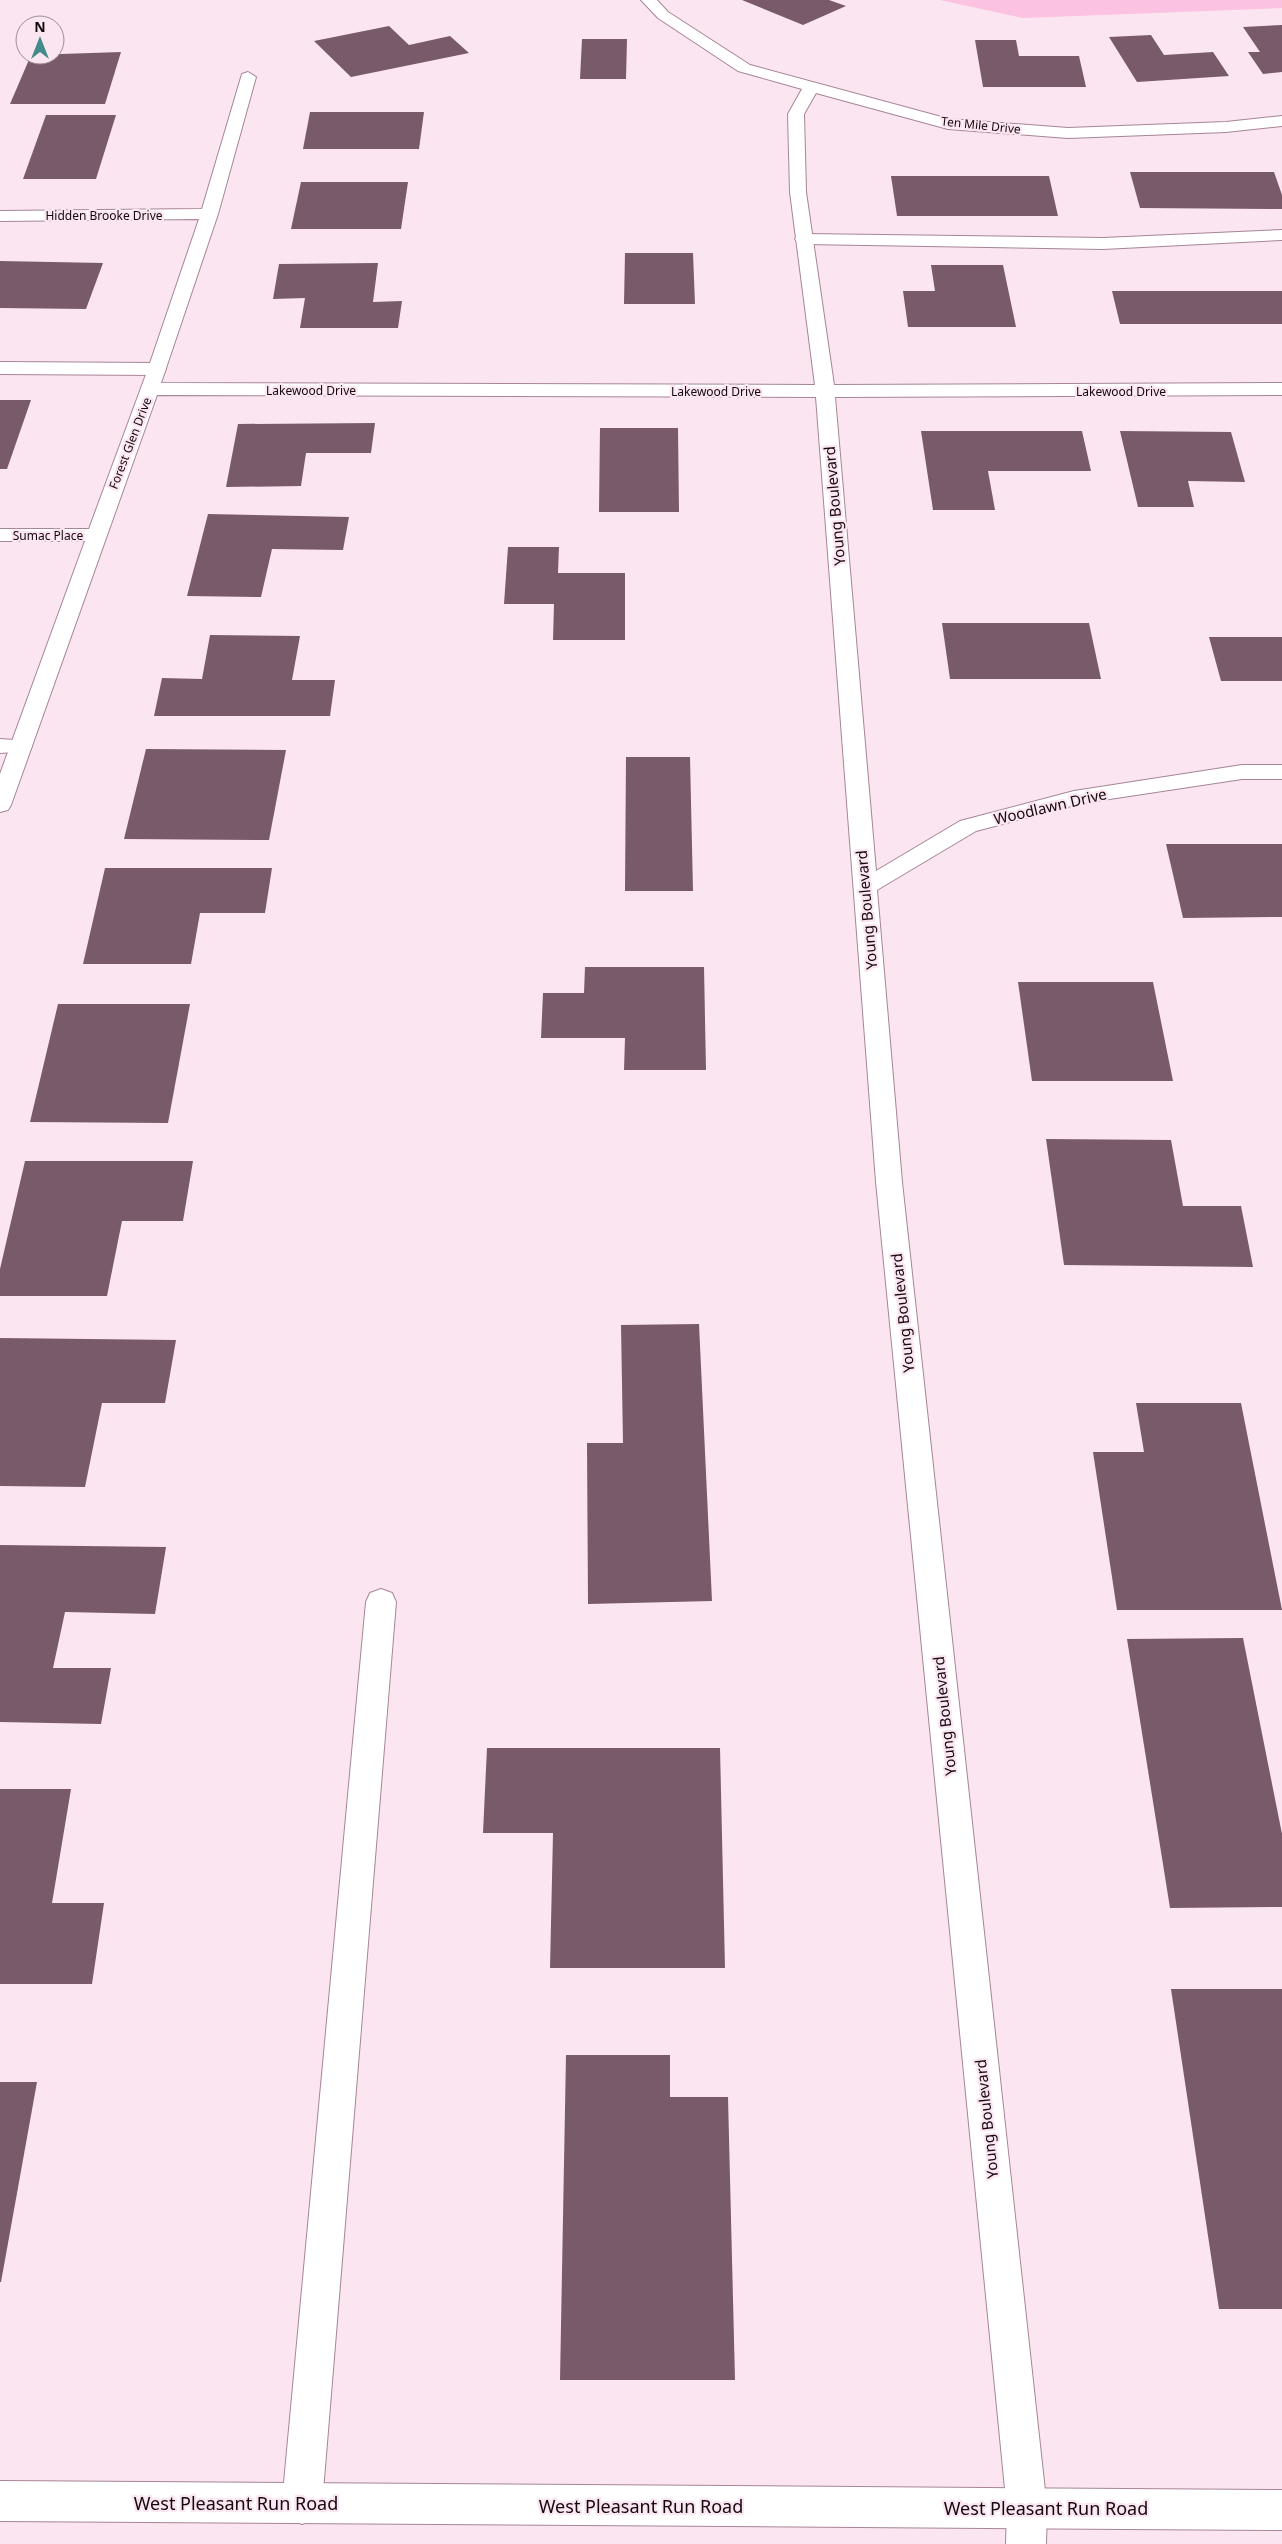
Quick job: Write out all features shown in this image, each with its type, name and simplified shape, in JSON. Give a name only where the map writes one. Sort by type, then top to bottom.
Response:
[{"type":"street","name":"Ten Mile Drive","points":[[649,0],[663,15],[744,68],[812,85],[948,124],[1068,133],[1226,127],[1282,121]]},
{"type":"street","name":"Forest Glen Drive","points":[[0,805],[10,746],[95,535],[150,390],[208,214],[248,77]]},
{"type":"street","name":"Young Boulevard","points":[[812,85],[796,114],[798,192],[825,391],[890,1192],[1026,2526]]},
{"type":"street","name":"Hidden Brooke Drive","points":[[0,216],[208,214]]},
{"type":"street","points":[[804,239],[1066,243],[1190,242],[1282,236]]},
{"type":"street","points":[[0,368],[157,369]]},
{"type":"street","name":"Lakewood Drive","points":[[150,390],[825,391],[1282,389]]},
{"type":"street","name":"Sumac Place","points":[[0,535],[95,535]]},
{"type":"street","name":"Woodlawn Drive","points":[[864,888],[968,826],[1082,796],[1242,772],[1282,772]]},
{"type":"street","points":[[302,2504],[381,1602]]},
{"type":"street","name":"West Pleasant Run Road","points":[[0,2501],[302,2504],[1026,2526],[1282,2510]]},
{"type":"shaded area","points":[[940,0],[1282,0],[1282,8],[1023,18]]},
{"type":"building","points":[[742,0],[829,0],[846,6],[803,25]]},
{"type":"building","points":[[1282,25],[1282,72],[1263,74],[1248,52],[1260,52],[1243,27]]},
{"type":"building","points":[[389,26],[409,45],[450,36],[469,53],[351,77],[314,41]]},
{"type":"building","points":[[1151,35],[1164,55],[1213,52],[1229,76],[1137,82],[1109,37]]},
{"type":"building","points":[[582,39],[627,39],[626,79],[580,79]]},
{"type":"building","points":[[975,40],[1016,40],[1019,56],[1079,56],[1086,87],[983,87]]},
{"type":"building","points":[[121,52],[105,104],[10,104],[27,65],[65,65],[65,54]]},
{"type":"building","points":[[310,112],[424,112],[419,149],[303,149]]},
{"type":"building","points":[[46,115],[116,115],[96,179],[23,179]]},
{"type":"building","points":[[1130,172],[1274,172],[1282,195],[1282,209],[1140,208]]},
{"type":"building","points":[[891,176],[1049,176],[1058,216],[897,216]]},
{"type":"building","points":[[301,182],[408,182],[401,229],[291,229]]},
{"type":"building","points":[[625,253],[693,253],[695,304],[624,304]]},
{"type":"building","points":[[0,261],[103,263],[86,309],[0,308]]},
{"type":"building","points":[[378,263],[373,302],[402,301],[398,328],[300,328],[305,298],[273,299],[279,264]]},
{"type":"building","points":[[931,265],[1003,265],[1016,327],[908,327],[903,291],[935,291]]},
{"type":"building","points":[[1112,291],[1282,291],[1282,324],[1120,324]]},
{"type":"building","points":[[0,400],[31,400],[7,469],[0,469]]},
{"type":"building","points":[[375,423],[371,453],[306,453],[301,486],[226,487],[238,424]]},
{"type":"building","points":[[600,428],[678,428],[679,512],[599,512]]},
{"type":"building","points":[[921,431],[1082,431],[1091,471],[988,471],[995,510],[933,510]]},
{"type":"building","points":[[1120,431],[1231,432],[1245,482],[1188,481],[1194,507],[1138,507]]},
{"type":"building","points":[[208,514],[349,517],[343,550],[272,549],[261,597],[187,596]]},
{"type":"building","points":[[508,547],[559,547],[558,573],[625,573],[625,640],[553,640],[554,604],[504,604]]},
{"type":"building","points":[[942,623],[1089,623],[1101,679],[950,679]]},
{"type":"building","points":[[210,635],[300,636],[292,680],[335,680],[330,716],[154,716],[162,678],[202,679]]},
{"type":"building","points":[[1209,637],[1282,637],[1282,681],[1221,681]]},
{"type":"building","points":[[146,749],[286,750],[269,840],[124,839]]},
{"type":"building","points":[[626,757],[690,757],[693,891],[625,891]]},
{"type":"building","points":[[1166,844],[1282,844],[1282,917],[1183,918]]},
{"type":"building","points":[[105,868],[272,868],[265,913],[200,913],[191,964],[83,964]]},
{"type":"building","points":[[585,967],[704,967],[706,1070],[624,1070],[625,1038],[541,1038],[543,993],[584,993]]},
{"type":"building","points":[[1018,982],[1153,982],[1173,1081],[1032,1081]]},
{"type":"building","points":[[58,1004],[190,1004],[168,1123],[30,1122]]},
{"type":"building","points":[[1046,1139],[1171,1140],[1183,1206],[1241,1206],[1253,1267],[1064,1265]]},
{"type":"building","points":[[25,1161],[193,1161],[183,1221],[122,1221],[107,1296],[0,1296],[0,1269]]},
{"type":"building","points":[[699,1324],[712,1601],[588,1604],[587,1443],[623,1443],[621,1325]]},
{"type":"building","points":[[0,1338],[176,1340],[165,1403],[102,1403],[85,1487],[0,1486]]},
{"type":"building","points":[[1136,1403],[1241,1403],[1282,1610],[1117,1610],[1093,1452],[1144,1452]]},
{"type":"building","points":[[0,1545],[166,1547],[155,1614],[65,1612],[53,1668],[111,1668],[101,1724],[0,1722]]},
{"type":"building","points":[[1243,1638],[1282,1834],[1282,1907],[1170,1908],[1127,1639]]},
{"type":"building","points":[[487,1748],[720,1748],[725,1968],[550,1968],[553,1833],[483,1833]]},
{"type":"building","points":[[0,1789],[71,1789],[52,1903],[104,1903],[92,1984],[0,1984]]},
{"type":"building","points":[[1171,1989],[1282,1989],[1282,2309],[1219,2309]]},
{"type":"building","points":[[566,2055],[670,2055],[670,2097],[728,2097],[735,2380],[560,2380]]},
{"type":"building","points":[[0,2082],[37,2082],[1,2282],[0,2282]]}]
